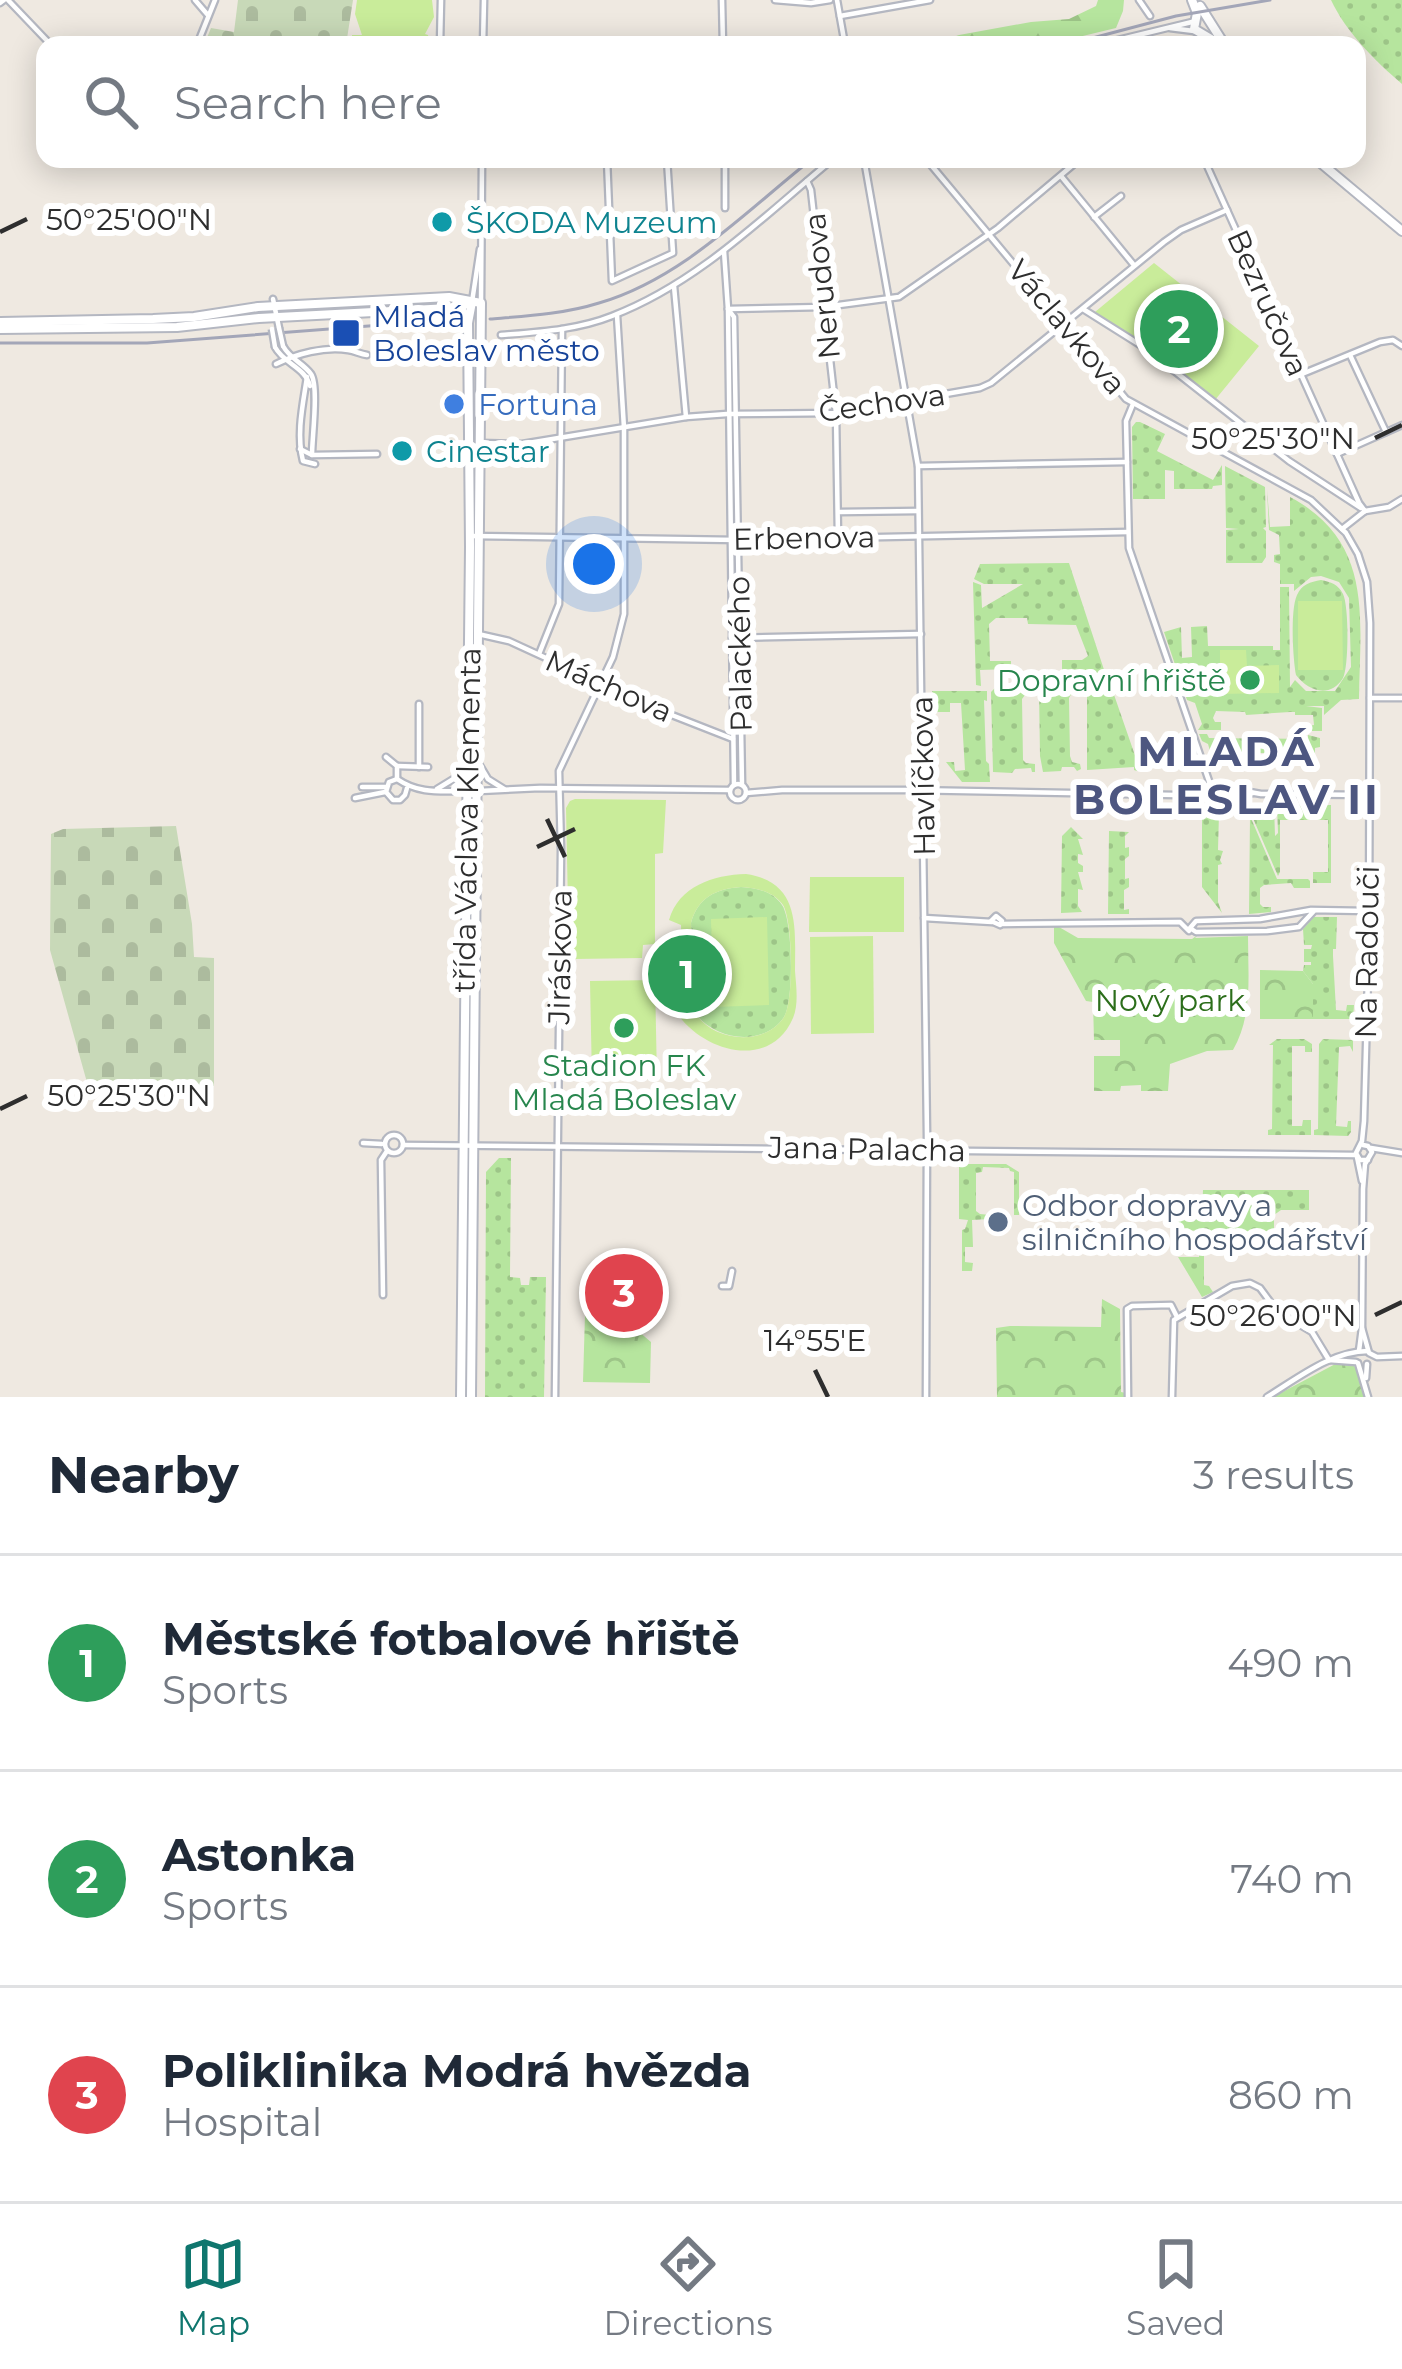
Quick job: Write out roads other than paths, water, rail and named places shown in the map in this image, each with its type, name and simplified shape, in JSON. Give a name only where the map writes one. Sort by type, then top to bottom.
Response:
[{"type":"street","points":[[195,0],[209,16]]},
{"type":"street","points":[[201,36],[215,0]]},
{"type":"street","points":[[440,36],[441,0]]},
{"type":"street","points":[[483,36],[484,0]]},
{"type":"street","points":[[722,0],[723,36]]},
{"type":"street","points":[[776,0],[833,0],[843,36]]},
{"type":"street","points":[[840,16],[930,0]]},
{"type":"street","points":[[1139,0],[1150,16]]},
{"type":"street","points":[[1194,0],[1193,26],[1206,36]]},
{"type":"street","points":[[1194,0],[1217,36]]},
{"type":"street","points":[[4,1],[42,36]]},
{"type":"street","points":[[1132,36],[1196,20],[1209,24]]},
{"type":"street","points":[[1164,28],[1200,33],[1209,31],[1209,24]]},
{"type":"street","name":"třída Václava Klementa","points":[[461,1397],[482,168]]},
{"type":"street","points":[[607,168],[612,281],[673,253],[668,168]]},
{"type":"street","points":[[725,168],[725,208]]},
{"type":"street","points":[[501,335],[562,329],[616,315],[674,285],[822,168]]},
{"type":"street","name":"Havlíčkova","points":[[866,168],[917,466],[926,1397]]},
{"type":"street","name":"Václavkova","points":[[934,168],[1133,404],[1126,416],[1130,551],[1210,782],[1210,794]]},
{"type":"street","points":[[728,309],[824,307],[896,298],[990,233],[1069,168]]},
{"type":"street","name":"Bezručova","points":[[1208,168],[1365,511]]},
{"type":"street","points":[[1327,168],[1402,231]]},
{"type":"street","points":[[1060,176],[1133,265]]},
{"type":"street","name":"Nerudova","points":[[807,181],[812,190],[836,413],[838,537]]},
{"type":"street","points":[[1094,217],[1121,196]]},
{"type":"street","name":"Čechova","points":[[480,443],[511,444],[686,417],[836,413],[963,392],[991,382],[1181,230],[1227,210]]},
{"type":"street","name":"Palackého","points":[[724,250],[728,474],[734,540]]},
{"type":"street","points":[[674,285],[686,417]]},
{"type":"street","points":[[0,326],[173,318],[273,303],[449,298],[477,303]]},
{"type":"street","points":[[273,303],[283,361]]},
{"type":"street","points":[[0,326],[275,323],[477,303]]},
{"type":"street","name":"třída Václava Klementa","points":[[472,756],[478,634],[468,323],[477,303]]},
{"type":"street","points":[[450,308],[462,312],[468,323]]},
{"type":"street","name":"Palackého","points":[[728,309],[734,317],[736,414],[736,787]]},
{"type":"street","points":[[1083,309],[1145,348],[1289,461],[1365,511]]},
{"type":"street","name":"Jiráskova","points":[[555,1397],[559,771],[614,657],[624,614],[625,428],[616,315]]},
{"type":"street","points":[[539,654],[559,604],[562,329]]},
{"type":"street","points":[[1300,375],[1380,341],[1394,340],[1402,346]]},
{"type":"street","points":[[283,361],[313,351],[351,350],[367,355]]},
{"type":"street","points":[[302,369],[323,351]]},
{"type":"street","points":[[1350,355],[1386,432]]},
{"type":"street","points":[[283,361],[312,376],[315,384],[312,455]]},
{"type":"street","points":[[302,369],[310,386]]},
{"type":"street","points":[[307,377],[300,448],[303,461],[315,464]]},
{"type":"street","name":"Na Radouči","points":[[1133,404],[1307,497],[1342,529],[1354,546],[1367,582],[1370,795],[1364,1121]]},
{"type":"street","points":[[1337,454],[1402,425]]},
{"type":"street","points":[[300,448],[322,456],[377,454]]},
{"type":"street","points":[[917,466],[1127,462]]},
{"type":"street","points":[[728,474],[737,474]]},
{"type":"street","points":[[1342,529],[1365,511],[1389,508],[1402,500]]},
{"type":"street","points":[[837,512],[918,511]]},
{"type":"street","name":"Erbenova","points":[[475,536],[734,540],[1128,532]]},
{"type":"street","name":"Máchova","points":[[478,634],[496,636],[737,739]]},
{"type":"street","points":[[735,638],[921,634]]},
{"type":"street","points":[[1370,698],[1402,698]]},
{"type":"street","points":[[419,704],[419,766]]},
{"type":"street","points":[[912,732],[922,732]]},
{"type":"street","points":[[433,791],[455,778],[472,756],[488,779],[509,791]]},
{"type":"street","points":[[386,758],[397,766],[428,767]]},
{"type":"street","points":[[397,766],[397,779],[406,788],[433,791],[736,787],[746,794]]},
{"type":"street","points":[[386,790],[397,779]]},
{"type":"street","points":[[362,787],[386,790],[393,800],[400,800],[406,788]]},
{"type":"street","points":[[736,787],[730,795],[736,800],[746,794],[782,790],[1370,795]]},
{"type":"street","points":[[355,798],[386,790]]},
{"type":"street","points":[[924,918],[990,920],[998,925],[1178,922],[1194,932],[1258,931],[1301,926],[1312,910]]},
{"type":"street","points":[[1194,932],[1190,927],[1195,921],[1368,910]]},
{"type":"street","points":[[1258,931],[1254,925],[1260,919]]},
{"type":"street","points":[[1242,920],[1247,926],[1243,931]]},
{"type":"street","points":[[1363,1189],[1370,1148],[1364,1121]]},
{"type":"street","points":[[1364,1121],[1358,1151],[1363,1189],[1362,1328],[1357,1363],[1368,1397]]},
{"type":"street","points":[[363,1143],[386,1147],[398,1153],[403,1145],[400,1137],[386,1138],[386,1147],[381,1160],[382,1295]]},
{"type":"street","name":"Jana Palacha","points":[[403,1145],[1358,1151]]},
{"type":"street","name":"třída Václava Klementa","points":[[468,1146],[471,1397]]},
{"type":"street","points":[[1358,1151],[1402,1153]]},
{"type":"street","points":[[1358,1151],[1369,1159]]},
{"type":"street","points":[[1369,1159],[1393,1153]]},
{"type":"street","points":[[722,1286],[729,1286],[731,1271]]},
{"type":"street","points":[[1172,1397],[1173,1324],[1177,1317],[1232,1286],[1254,1284],[1277,1311],[1312,1332],[1329,1360]]},
{"type":"street","points":[[1128,1397],[1127,1309],[1171,1305],[1177,1317]]},
{"type":"street","points":[[1362,1328],[1370,1357],[1366,1384]]},
{"type":"street","points":[[1267,1397],[1340,1354],[1358,1352],[1370,1357]]},
{"type":"street","points":[[1329,1360],[1357,1363],[1370,1357],[1402,1356]]},
{"type":"railway","points":[[1100,36],[1176,16],[1270,0]]},
{"type":"railway","points":[[490,319],[572,310],[658,278],[712,242],[801,168]]},
{"type":"railway","points":[[454,320],[462,320]]},
{"type":"railway","points":[[0,343],[147,343],[421,322]]},
{"type":"place","name":"ŠKODA Muzeum","points":[[442,222]]},
{"type":"place","name":"Astonka","points":[[1179,329]]},
{"type":"place","name":"Mladá Boleslav město","points":[[346,333]]},
{"type":"place","name":"Fortuna","points":[[454,404]]},
{"type":"place","name":"Cinestar","points":[[402,451]]},
{"type":"place","name":"Dopravní hřiště","points":[[1250,680]]},
{"type":"place","name":"Městské fotbalové hřiště","points":[[687,974]]},
{"type":"place","name":"Stadion FK Mladá Boleslav","points":[[624,1028]]},
{"type":"place","name":"Odbor dopravy a silničního hospodářství","points":[[998,1222]]},
{"type":"place","name":"Poliklinika Modrá hvězda","points":[[624,1293]]},
{"type":"district","name":"MLADÁ BOLESLAV II","points":[[1227,776]]},
{"type":"park label","name":"Nový park","points":[[1170,1000]]}]
